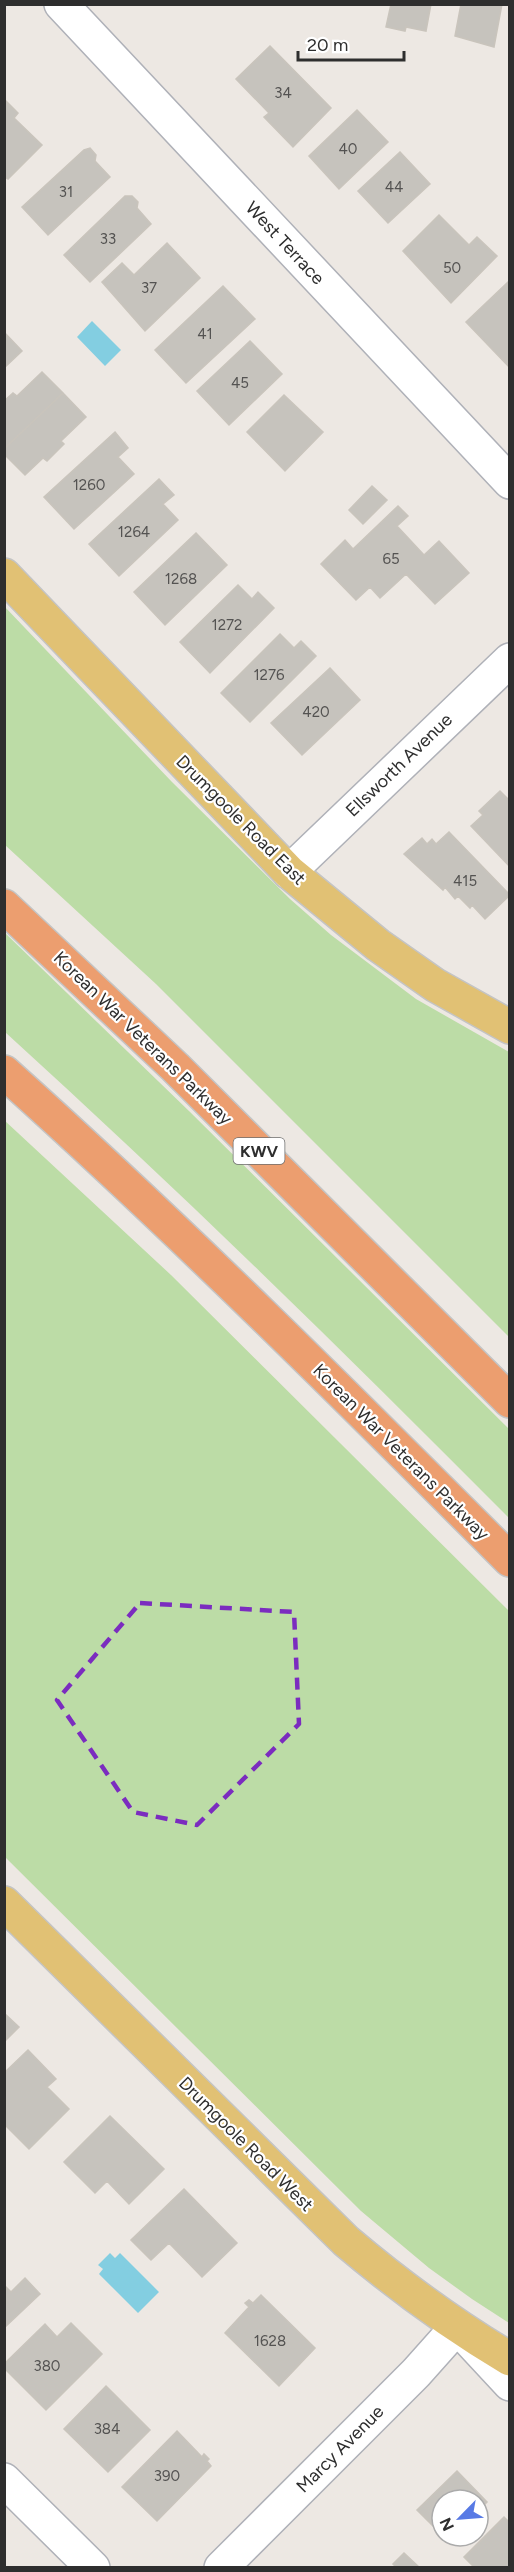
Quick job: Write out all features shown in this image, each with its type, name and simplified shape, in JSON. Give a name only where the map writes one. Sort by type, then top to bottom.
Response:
[{"type":"highway","name":"Korean War Veterans Parkway","points":[[4,906],[175,1067],[510,1401]]},
{"type":"highway","name":"Korean War Veterans Parkway","points":[[4,1072],[153,1208],[247,1298],[510,1560]]},
{"type":"main road","name":"Drumgoole Road East","points":[[4,575],[289,872],[388,952],[435,985],[510,1027]]},
{"type":"main road","name":"Drumgoole Road West","points":[[4,1903],[321,2218],[399,2286],[457,2327],[510,2359]]},
{"type":"street","name":"West Terrace","points":[[62,4],[510,482]]},
{"type":"street","name":"Ellsworth Avenue","points":[[289,872],[510,660]]},
{"type":"street","points":[[457,2327],[510,2384]]},
{"type":"street","name":"Marcy Avenue","points":[[221,2568],[416,2373],[457,2327]]},
{"type":"street","points":[[4,2480],[93,2568]]},
{"type":"highlighted area","points":[[140,1603],[294,1612],[299,1724],[197,1825],[133,1812],[57,1700]]},
{"type":"green space","points":[[4,606],[172,782],[290,899],[331,935],[416,999],[509,1052],[509,1337],[156,984],[5,845]]},
{"type":"green space","points":[[5,933],[189,1111],[509,1429],[509,1518],[260,1272],[5,1032]]},
{"type":"green space","points":[[4,1120],[171,1275],[509,1611],[509,2323],[429,2268],[361,2211],[5,1857]]},
{"type":"water","points":[[92,321],[121,350],[105,366],[77,337]]},
{"type":"water","points":[[110,2253],[115,2258],[120,2253],[159,2292],[138,2313],[99,2274],[103,2269],[98,2265]]},
{"type":"building","points":[[391,4],[431,4],[426,31],[406,27],[405,31],[386,27]]},
{"type":"building","points":[[461,4],[502,4],[494,47],[455,36]]},
{"type":"building","points":[[270,46],[331,108],[293,147],[264,117],[269,113],[236,79]]},
{"type":"building","points":[[4,99],[18,113],[14,118],[42,145],[8,179],[4,176]]},
{"type":"building","points":[[357,110],[388,142],[339,189],[309,156]]},
{"type":"building","points":[[90,148],[96,155],[95,161],[110,177],[48,235],[22,207],[84,150]]},
{"type":"building","points":[[400,152],[430,184],[388,223],[358,191]]},
{"type":"building","points":[[125,196],[132,196],[138,202],[137,208],[151,224],[90,282],[64,255]]},
{"type":"building","points":[[439,215],[469,245],[477,237],[497,256],[451,303],[403,251]]},
{"type":"building","points":[[167,243],[200,278],[145,331],[102,282],[122,263],[134,275]]},
{"type":"building","points":[[508,282],[510,284],[510,368],[466,322]]},
{"type":"building","points":[[223,286],[255,319],[186,383],[155,350]]},
{"type":"building","points":[[4,332],[22,351],[4,368]]},
{"type":"building","points":[[250,341],[282,374],[229,425],[197,391]]},
{"type":"building","points":[[42,372],[63,393],[4,449],[4,401],[13,393],[17,396]]},
{"type":"building","points":[[63,393],[86,417],[61,441],[64,444],[47,461],[43,458],[25,475],[4,454],[4,449]]},
{"type":"building","points":[[284,395],[323,432],[285,471],[247,432]]},
{"type":"building","points":[[115,432],[128,448],[118,457],[134,474],[74,529],[44,497]]},
{"type":"building","points":[[159,479],[174,495],[163,504],[178,520],[119,576],[89,544]]},
{"type":"building","points":[[372,486],[387,500],[363,524],[349,510]]},
{"type":"building","points":[[398,506],[408,516],[397,526],[424,555],[439,541],[469,573],[435,604],[406,574],[380,598],[370,587],[356,600],[321,564],[345,540],[353,549]]},
{"type":"building","points":[[196,533],[227,565],[165,625],[134,592]]},
{"type":"building","points":[[238,585],[252,599],[258,592],[274,608],[210,673],[180,642]]},
{"type":"building","points":[[280,634],[294,648],[301,641],[316,656],[250,722],[221,693]]},
{"type":"building","points":[[330,668],[360,700],[302,755],[271,723]]},
{"type":"building","points":[[500,791],[510,801],[510,867],[471,826],[483,815],[479,811]]},
{"type":"building","points":[[449,832],[510,895],[485,919],[472,905],[470,908],[458,896],[455,899],[445,887],[443,890],[404,854],[422,838],[427,844],[432,839],[436,844]]},
{"type":"building","points":[[4,2013],[19,2027],[4,2042]]},
{"type":"building","points":[[28,2050],[56,2079],[47,2087],[69,2109],[29,2149],[4,2124],[4,2073]]},
{"type":"building","points":[[110,2116],[164,2169],[129,2204],[107,2181],[95,2193],[64,2162]]},
{"type":"building","points":[[184,2189],[237,2243],[202,2277],[169,2243],[151,2260],[131,2240]]},
{"type":"building","points":[[25,2278],[40,2294],[4,2328],[4,2285],[11,2292]]},
{"type":"building","points":[[261,2295],[315,2348],[279,2386],[225,2333],[249,2307],[245,2303],[249,2300],[253,2303]]},
{"type":"building","points":[[71,2323],[102,2354],[46,2410],[4,2368],[4,2364],[45,2324],[57,2337]]},
{"type":"building","points":[[106,2386],[150,2430],[108,2472],[64,2429]]},
{"type":"building","points":[[177,2431],[202,2457],[204,2454],[209,2459],[207,2461],[211,2466],[157,2521],[122,2487]]},
{"type":"building","points":[[457,2471],[473,2488],[440,2488]]},
{"type":"building","points":[[430,2497],[430,2523],[417,2510]]},
{"type":"building","points":[[504,2517],[510,2523],[510,2568],[475,2568],[464,2557],[473,2548],[490,2548],[490,2531]]},
{"type":"building","points":[[404,2553],[420,2568],[397,2568],[393,2564]]}]
